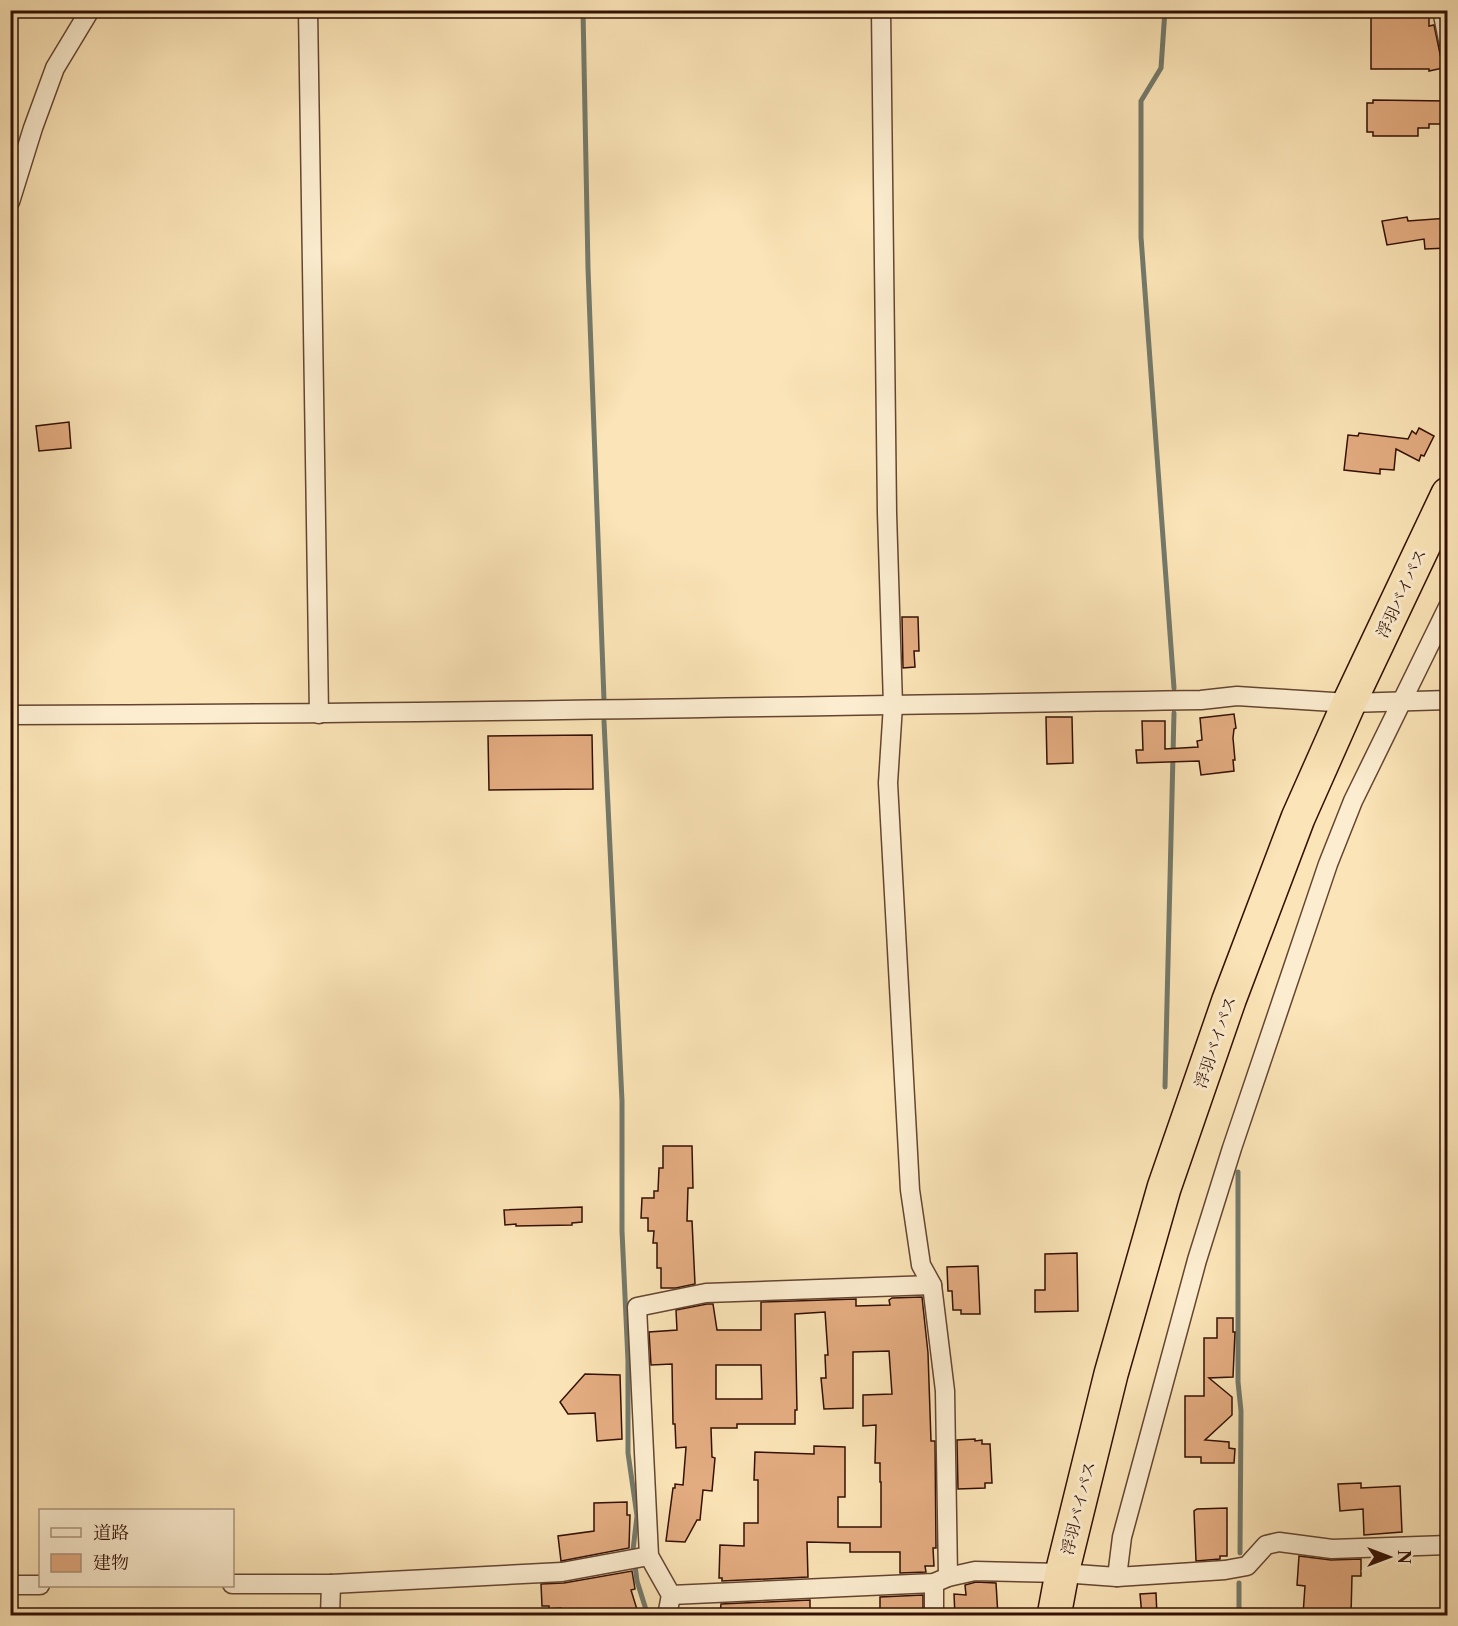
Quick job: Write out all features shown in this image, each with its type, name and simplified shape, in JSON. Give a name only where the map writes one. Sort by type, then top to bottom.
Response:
[{"type":"highway","name":"浮羽バイパス","points":[[1054,1616],[1062,1573],[1111,1374],[1164,1188],[1229,1000],[1286,850],[1349,703],[1448,494]]},
{"type":"street","points":[[10,202],[55,68],[90,10]]},
{"type":"street","points":[[308,10],[319,714]]},
{"type":"street","points":[[881,10],[887,513],[892,705],[888,783],[910,1190],[921,1265],[932,1285],[945,1391],[941,1580],[934,1616]]},
{"type":"street","points":[[1442,10],[1448,40]]},
{"type":"street","points":[[1117,1577],[1122,1537],[1197,1260],[1228,1159],[1328,864],[1353,801],[1448,607]]},
{"type":"street","points":[[10,715],[319,714],[1201,700],[1237,696],[1349,703],[1448,700]]},
{"type":"street","points":[[667,1616],[672,1595],[644,1557],[637,1307],[706,1293],[932,1285]]},
{"type":"street","points":[[672,1595],[941,1580],[975,1571],[1117,1577],[1225,1570],[1246,1566],[1266,1545],[1279,1542],[1332,1550],[1448,1545]]},
{"type":"street","points":[[234,1584],[331,1584],[562,1572],[644,1557]]},
{"type":"street","points":[[330,1616],[331,1584]]},
{"type":"street","points":[[10,1585],[39,1585]]},
{"type":"building","points":[[1371,10],[1429,10],[1429,26],[1434,25],[1443,68],[1429,71],[1429,69],[1371,69]]},
{"type":"building","points":[[1373,100],[1448,101],[1448,124],[1429,124],[1429,128],[1418,128],[1418,136],[1373,136],[1373,132],[1367,132],[1367,103],[1373,103]]},
{"type":"building","points":[[1407,217],[1408,221],[1448,218],[1448,248],[1425,249],[1424,239],[1387,245],[1382,221]]},
{"type":"building","points":[[69,422],[71,448],[39,451],[36,426]]},
{"type":"building","points":[[1419,428],[1434,436],[1419,461],[1396,449],[1394,470],[1380,469],[1380,474],[1344,470],[1348,435],[1358,436],[1359,433],[1408,439],[1412,431],[1416,434]]},
{"type":"building","points":[[902,617],[918,617],[919,651],[914,651],[915,667],[903,668]]},
{"type":"building","points":[[1234,714],[1236,728],[1233,738],[1234,771],[1201,775],[1199,761],[1137,763],[1136,750],[1143,750],[1142,721],[1165,721],[1165,749],[1198,747],[1197,741],[1202,740],[1200,718]]},
{"type":"building","points":[[1046,717],[1072,717],[1073,763],[1047,764]]},
{"type":"building","points":[[592,735],[593,789],[489,790],[488,736]]},
{"type":"building","points":[[663,1146],[692,1146],[693,1188],[688,1188],[687,1221],[692,1221],[695,1284],[676,1288],[661,1288],[661,1268],[657,1268],[657,1243],[653,1243],[654,1231],[648,1231],[648,1218],[641,1218],[642,1198],[654,1198],[654,1191],[658,1191],[659,1168],[663,1168]]},
{"type":"building","points":[[582,1207],[582,1222],[572,1223],[572,1225],[505,1225],[504,1210]]},
{"type":"building","points":[[1077,1253],[1078,1311],[1035,1312],[1035,1290],[1045,1290],[1045,1254]]},
{"type":"building","points":[[978,1266],[980,1314],[961,1314],[961,1310],[953,1310],[952,1291],[948,1291],[947,1267]]},
{"type":"building","points":[[922,1297],[928,1353],[931,1441],[935,1441],[936,1548],[933,1548],[934,1566],[925,1566],[926,1572],[900,1573],[900,1552],[850,1552],[850,1543],[807,1542],[808,1577],[722,1581],[722,1578],[719,1578],[720,1545],[744,1546],[744,1523],[758,1523],[758,1480],[754,1480],[755,1452],[814,1454],[814,1446],[845,1447],[845,1497],[838,1497],[838,1527],[881,1527],[880,1463],[875,1463],[876,1425],[863,1426],[863,1395],[892,1394],[889,1351],[853,1352],[853,1408],[824,1409],[821,1378],[826,1378],[825,1355],[828,1355],[825,1312],[795,1314],[797,1410],[795,1410],[795,1424],[737,1424],[737,1428],[711,1428],[712,1457],[715,1458],[712,1491],[703,1490],[700,1520],[697,1520],[685,1542],[666,1541],[673,1488],[675,1484],[683,1485],[686,1447],[676,1448],[675,1424],[673,1424],[672,1364],[651,1365],[649,1332],[677,1330],[676,1310],[707,1304],[713,1304],[717,1330],[761,1330],[761,1302],[856,1299],[856,1306],[890,1305],[889,1300]],"holes":[[[716,1365],[761,1365],[762,1399],[716,1399]]]},
{"type":"building","points":[[1217,1318],[1233,1318],[1233,1332],[1235,1332],[1233,1377],[1209,1378],[1232,1397],[1232,1415],[1205,1440],[1229,1442],[1229,1448],[1235,1449],[1234,1463],[1201,1463],[1201,1457],[1185,1457],[1185,1396],[1204,1396],[1204,1338],[1217,1338]]},
{"type":"building","points":[[585,1374],[620,1375],[622,1439],[597,1441],[595,1413],[568,1414],[560,1402]]},
{"type":"building","points":[[975,1439],[975,1441],[982,1440],[982,1444],[990,1444],[992,1483],[985,1483],[985,1488],[958,1489],[957,1440]]},
{"type":"building","points":[[1361,1483],[1361,1488],[1400,1486],[1402,1532],[1364,1535],[1363,1509],[1340,1511],[1338,1484]]},
{"type":"building","points":[[627,1502],[627,1515],[630,1515],[629,1548],[561,1561],[558,1536],[594,1531],[594,1503]]},
{"type":"building","points":[[1227,1508],[1227,1556],[1220,1556],[1220,1559],[1196,1561],[1194,1511]]},
{"type":"building","points":[[1299,1556],[1331,1560],[1361,1559],[1361,1576],[1352,1576],[1351,1615],[1303,1615],[1305,1586],[1297,1585]]},
{"type":"building","points":[[632,1571],[635,1589],[631,1590],[639,1616],[562,1616],[561,1608],[549,1609],[549,1606],[542,1606],[541,1584],[564,1583]]},
{"type":"building","points":[[976,1582],[996,1583],[998,1616],[955,1616],[954,1594],[966,1595],[965,1585]]},
{"type":"building","points":[[1156,1593],[1157,1616],[1142,1616],[1140,1594]]},
{"type":"building","points":[[923,1595],[923,1613],[919,1613],[919,1616],[880,1616],[880,1597]]},
{"type":"building","points":[[810,1600],[810,1616],[720,1614],[721,1604]]},
{"type":"waterway","points":[[583,10],[588,268],[604,700]]},
{"type":"waterway","points":[[1165,10],[1161,68],[1141,101],[1141,237],[1174,688]]},
{"type":"waterway","points":[[1165,1087],[1174,713]]},
{"type":"waterway","points":[[604,721],[622,1101],[622,1231],[628,1361],[628,1453],[637,1516],[633,1550],[637,1581],[648,1616]]},
{"type":"waterway","points":[[1238,1172],[1240,1553]]},
{"type":"waterway","points":[[1239,1583],[1239,1616]]}]
